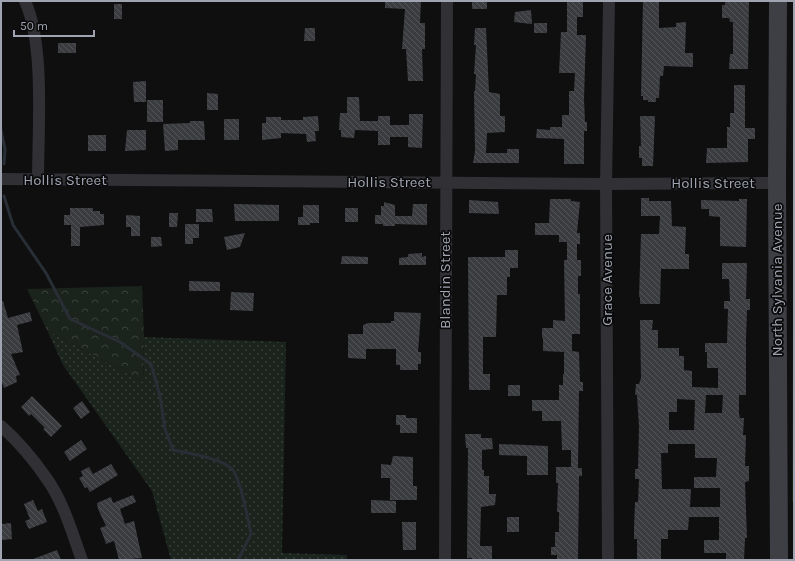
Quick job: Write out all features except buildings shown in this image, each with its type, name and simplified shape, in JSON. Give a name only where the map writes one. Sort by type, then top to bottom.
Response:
[{"type":"main road","name":"North Sylvania Avenue","points":[[778,1],[777,183],[779,560]]},
{"type":"street","points":[[25,1],[34,28],[36,50],[38,179]]},
{"type":"street","name":"Blandin Street","points":[[445,560],[447,1]]},
{"type":"street","name":"Grace Avenue","points":[[608,560],[606,184],[609,1]]},
{"type":"street","name":"Hollis Street","points":[[1,179],[606,184],[777,183]]},
{"type":"street","points":[[1,426],[13,437],[47,479],[66,515],[82,560]]},
{"type":"green space","points":[[794,132],[794,502],[792,502]]},
{"type":"green space","points":[[142,286],[144,337],[143,382],[47,330],[27,289]]},
{"type":"green space","points":[[47,330],[143,382],[144,337],[286,342],[282,553],[347,555],[347,560],[171,560],[152,491],[63,365]]},
{"type":"waterway","points":[[1,130],[5,149],[4,164]]},
{"type":"waterway","points":[[4,196],[13,225],[46,273],[70,319],[120,342],[151,364],[160,396],[165,429],[173,450],[204,456],[227,465],[232,469],[238,481],[244,500],[251,534],[238,560]]}]
